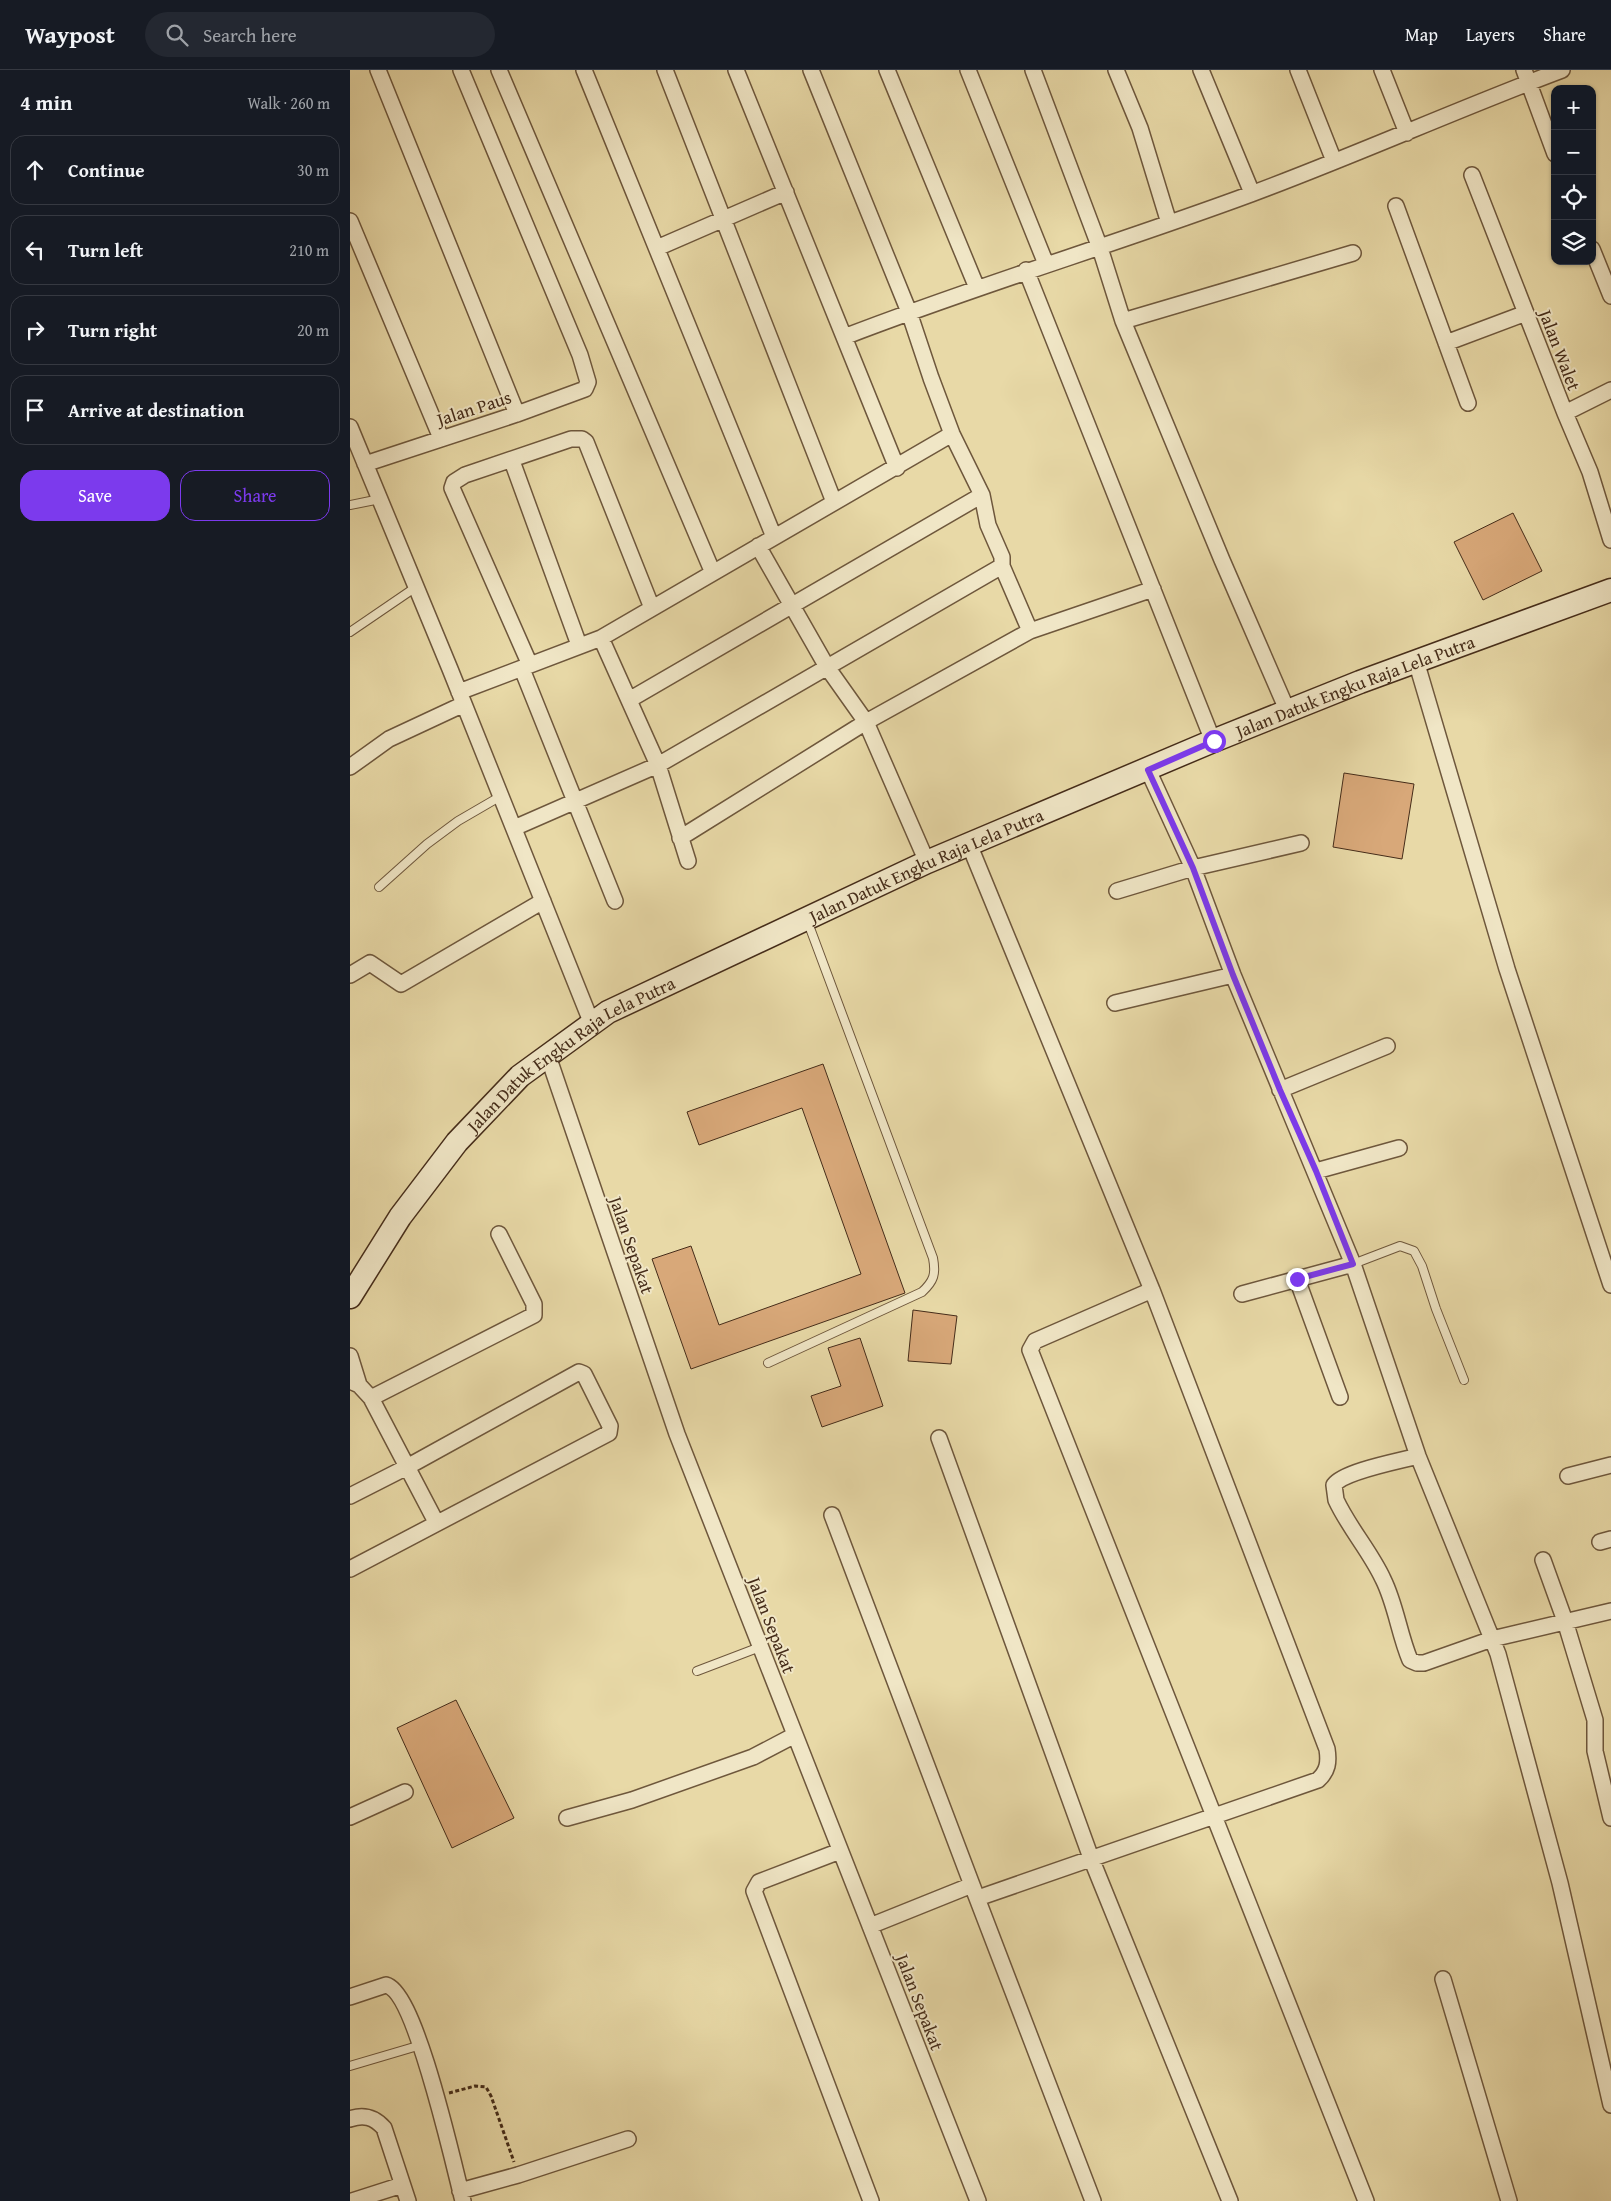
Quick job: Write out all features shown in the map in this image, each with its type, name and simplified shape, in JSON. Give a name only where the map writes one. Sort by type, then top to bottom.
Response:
[{"type":"street","points":[[378,70],[517,414]]},
{"type":"street","name":"Jalan Paus","points":[[365,464],[517,414],[585,389],[588,382],[576,346],[461,70]]},
{"type":"street","points":[[499,70],[713,572]]},
{"type":"street","points":[[584,70],[774,537]]},
{"type":"street","points":[[665,70],[725,218],[834,502]]},
{"type":"street","points":[[736,70],[896,468]]},
{"type":"street","points":[[811,70],[909,312],[952,434],[982,495],[988,525],[1002,557],[1002,566],[1030,631]]},
{"type":"street","points":[[887,70],[977,288]]},
{"type":"street","points":[[968,70],[1046,264]]},
{"type":"street","points":[[1033,70],[1100,248],[1124,321],[1222,560],[1288,712]]},
{"type":"street","points":[[1116,70],[1140,128],[1169,223]]},
{"type":"street","points":[[1201,70],[1252,193]]},
{"type":"street","points":[[1298,70],[1334,161]]},
{"type":"street","points":[[1382,70],[1407,132]]},
{"type":"street","points":[[844,337],[1026,270],[1100,248],[1252,193],[1407,132],[1525,77],[1562,70]]},
{"type":"street","points":[[1525,77],[1551,144]]},
{"type":"street","name":"Jalan Walet","points":[[1472,175],[1590,472],[1611,540]]},
{"type":"street","points":[[657,248],[786,192]]},
{"type":"street","points":[[1396,206],[1468,403]]},
{"type":"street","points":[[350,221],[441,438]]},
{"type":"street","points":[[1124,321],[1353,253]]},
{"type":"street","points":[[1596,259],[1611,296]]},
{"type":"street","points":[[1026,270],[1214,741]]},
{"type":"street","points":[[1446,343],[1526,313]]},
{"type":"street","points":[[1565,413],[1611,390]]},
{"type":"street","points":[[350,427],[462,698],[592,1024]]},
{"type":"street","points":[[350,767],[389,739],[462,698],[579,644],[601,638],[952,434]]},
{"type":"street","points":[[615,901],[575,801],[526,667],[452,488],[454,482],[464,476],[512,461],[571,439],[582,439],[586,442],[652,608]]},
{"type":"street","points":[[512,461],[579,644]]},
{"type":"street","points":[[629,700],[982,495]]},
{"type":"street","points":[[758,546],[828,667],[866,722],[927,862]]},
{"type":"street","points":[[514,828],[658,765],[1002,566]]},
{"type":"street","points":[[680,838],[866,722],[1030,631],[1153,589]]},
{"type":"street","name":"Jalan Datuk Engku Raja Lela Putra","points":[[350,1297],[400,1217],[457,1142],[520,1076],[608,1012],[806,918],[969,844],[1214,741],[1416,661],[1611,590]]},
{"type":"street","points":[[601,638],[658,765],[688,861]]},
{"type":"street","points":[[1416,661],[1507,969],[1611,1284]]},
{"type":"street","points":[[1148,770],[1193,868],[1233,975],[1353,1264],[1418,1456],[1492,1639],[1503,1672],[1560,1883],[1611,2105]]},
{"type":"street","points":[[1116,891],[1193,868],[1301,843]]},
{"type":"street","points":[[870,1926],[975,1891],[1090,1858],[1318,1780],[1325,1773],[1328,1758],[1327,1749],[1152,1290],[969,844]]},
{"type":"street","points":[[350,975],[370,963],[401,984],[543,901]]},
{"type":"street","points":[[1115,1003],[1233,975]]},
{"type":"street","points":[[1280,1090],[1387,1046]]},
{"type":"street","name":"Jalan Sepakat","points":[[548,1056],[677,1434],[978,2201]]},
{"type":"street","points":[[1316,1171],[1399,1148]]},
{"type":"street","points":[[371,1398],[534,1315],[534,1304],[499,1234]]},
{"type":"street","points":[[1242,1294],[1353,1264]]},
{"type":"street","points":[[1297,1279],[1340,1397]]},
{"type":"street","points":[[1152,1290],[1034,1341],[1030,1350],[1366,2201]]},
{"type":"street","points":[[350,1356],[355,1383],[371,1398],[436,1522]]},
{"type":"street","points":[[350,1496],[407,1467],[579,1372],[584,1374],[610,1426],[608,1433],[350,1569]]},
{"type":"street","points":[[939,1438],[1090,1858],[1230,2201]]},
{"type":"street","points":[[1418,1456],[1372,1468],[1338,1480],[1334,1485],[1336,1500],[1383,1579],[1396,1612],[1403,1645],[1410,1660],[1424,1663],[1492,1639],[1611,1611]]},
{"type":"street","points":[[1568,1476],[1611,1465]]},
{"type":"street","points":[[832,1515],[1093,2201]]},
{"type":"street","points":[[1543,1560],[1565,1621],[1595,1720],[1595,1751],[1611,1818]]},
{"type":"street","points":[[567,1818],[632,1800],[754,1757],[795,1735]]},
{"type":"street","points":[[350,1817],[404,1792]]},
{"type":"street","points":[[840,1851],[759,1882],[754,1891],[871,2201]]},
{"type":"street","points":[[1443,1979],[1509,2201]]},
{"type":"street","points":[[350,1997],[381,1986],[392,1987],[402,2000],[421,2045],[437,2096],[461,2196],[628,2139]]},
{"type":"street","points":[[350,2119],[369,2117],[377,2120],[384,2128],[408,2201]]},
{"type":"street","points":[[352,2201],[402,2185]]},
{"type":"lane","points":[[350,505],[380,499]]},
{"type":"lane","points":[[350,632],[416,587]]},
{"type":"lane","points":[[378,887],[427,844],[458,821],[501,796]]},
{"type":"lane","points":[[768,1363],[922,1292],[932,1282],[936,1271],[933,1258],[806,918]]},
{"type":"lane","points":[[1353,1264],[1400,1246],[1414,1251],[1422,1266],[1436,1309],[1464,1380]]},
{"type":"lane","points":[[697,1671],[760,1647]]},
{"type":"lane","points":[[350,2066],[421,2045]]},
{"type":"path","points":[[437,2096],[475,2086],[486,2087],[491,2096],[518,2175]]},
{"type":"building","points":[[1513,513],[1542,571],[1483,600],[1454,542]]},
{"type":"building","points":[[1344,773],[1414,784],[1402,859],[1333,847]]},
{"type":"building","points":[[823,1064],[905,1293],[691,1369],[652,1259],[691,1246],[719,1325],[861,1274],[802,1108],[699,1145],[687,1112]]},
{"type":"building","points":[[913,1310],[957,1316],[951,1364],[908,1361]]},
{"type":"building","points":[[860,1338],[883,1406],[822,1427],[811,1396],[841,1386],[828,1348]]},
{"type":"building","points":[[456,1700],[514,1818],[452,1848],[397,1728]]},
{"type":"route","points":[[1214,741],[1148,770],[1193,868],[1233,975],[1353,1264],[1297,1279]]}]
